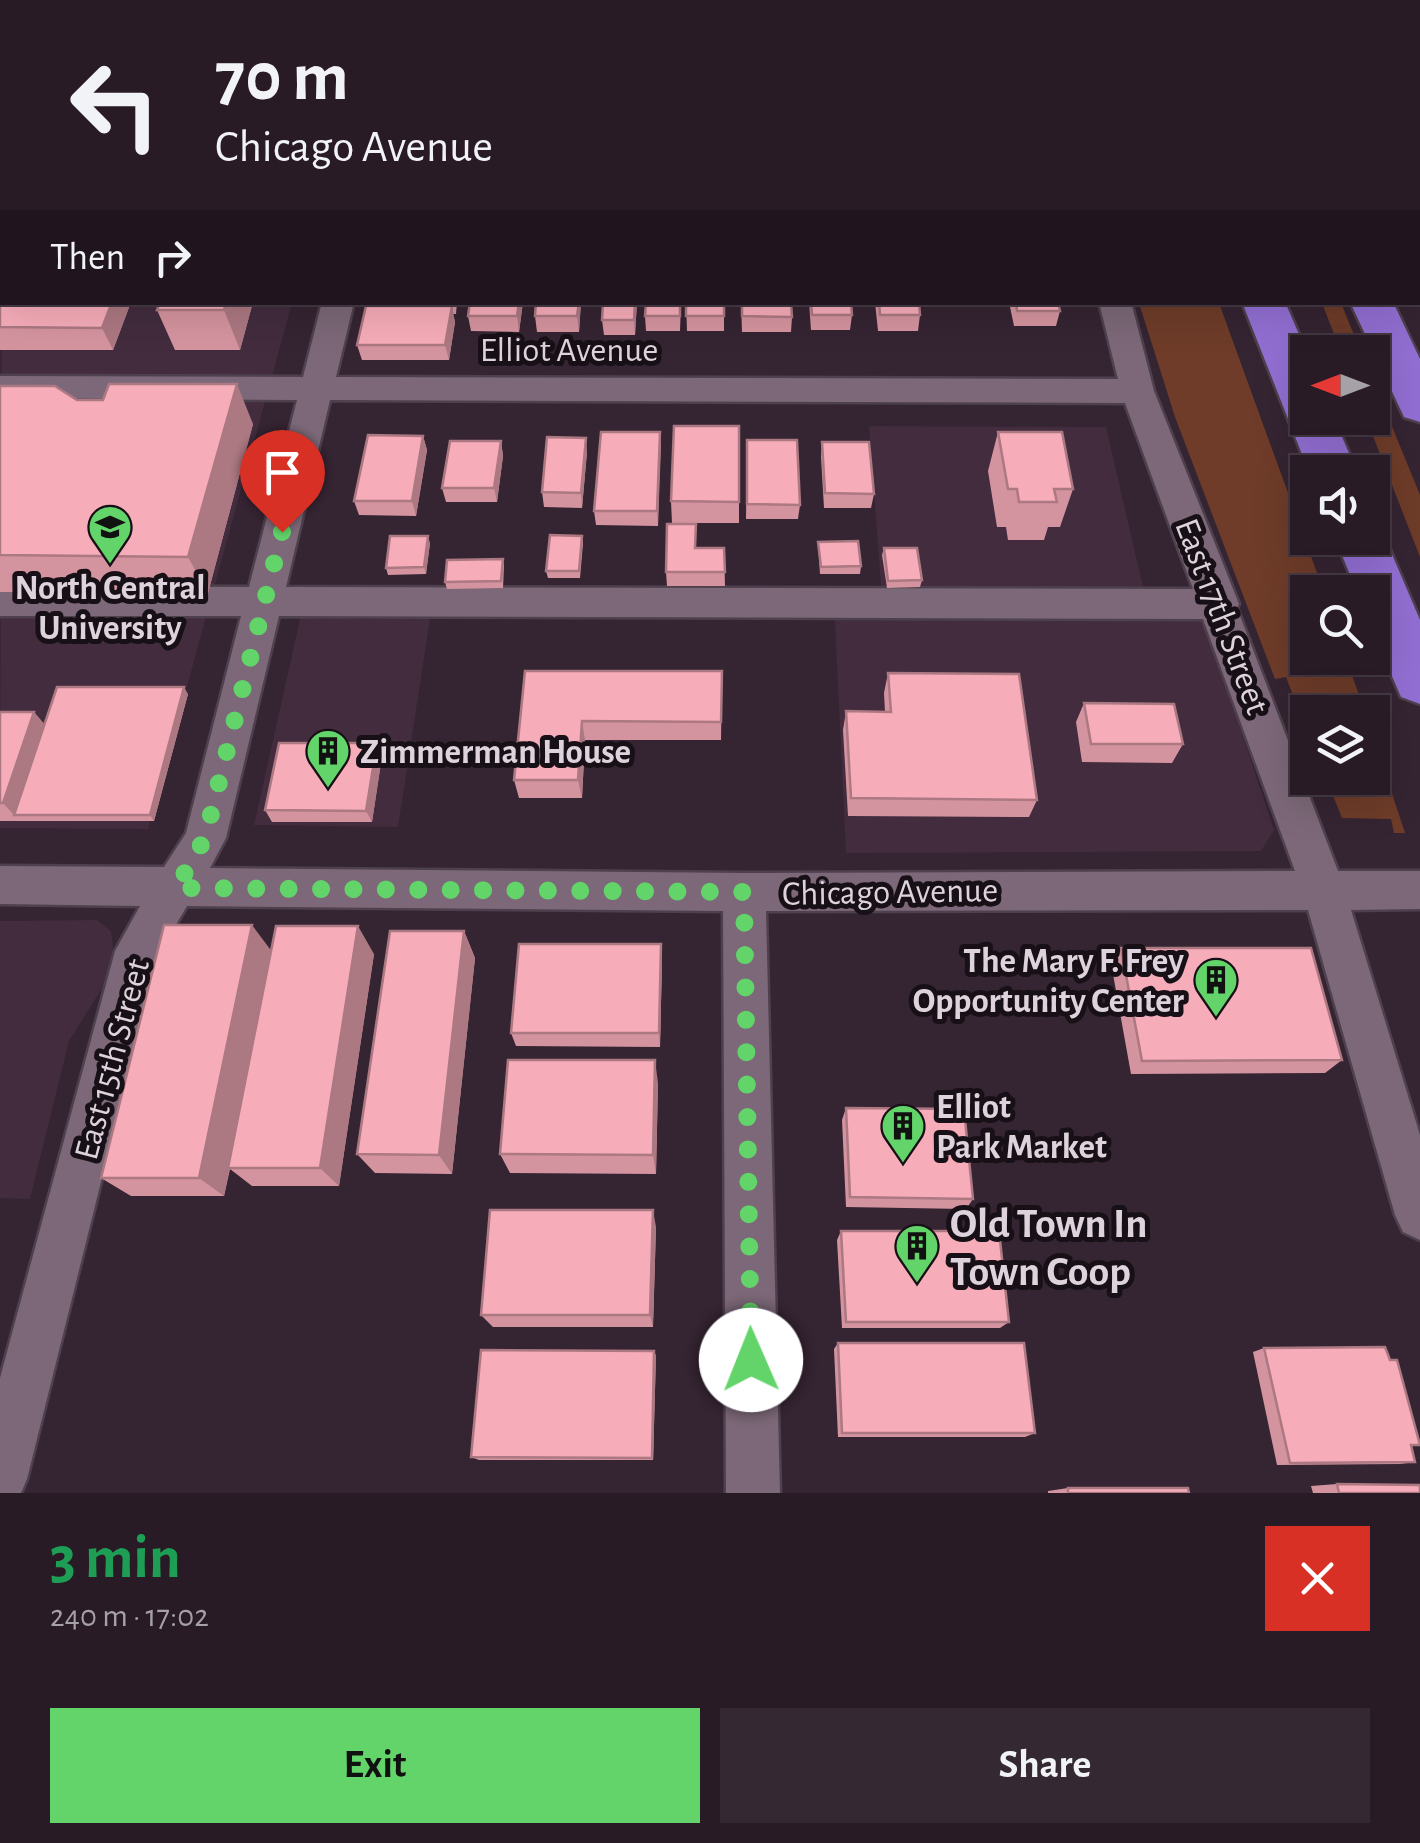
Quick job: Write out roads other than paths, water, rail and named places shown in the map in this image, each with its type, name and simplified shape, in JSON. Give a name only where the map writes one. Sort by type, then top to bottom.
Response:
[{"type":"highway","points":[[1264,305],[1290,367]]},
{"type":"highway","points":[[1289,305],[1300,335]]},
{"type":"highway","points":[[1372,305],[1420,406]]},
{"type":"highway","points":[[1392,305],[1420,371]]},
{"type":"highway","points":[[1367,555],[1420,682]]},
{"type":"highway","points":[[1381,555],[1420,660]]},
{"type":"street","name":"East 15th Street","points":[[0,1479],[137,951],[205,838],[337,305]]},
{"type":"street","name":"East 17th Street","points":[[1116,305],[1137,391],[1220,604],[1324,891],[1420,1216]]},
{"type":"street","name":"Elliot Avenue","points":[[0,388],[1137,391]]},
{"type":"street","points":[[0,602],[1220,604]]},
{"type":"street","name":"Chicago Avenue","points":[[0,885],[744,892],[1420,890]]},
{"type":"street","points":[[744,892],[753,1493]]},
{"type":"place","name":"North Central University","points":[[110,565]]},
{"type":"place","name":"Zimmerman House","points":[[328,789]]},
{"type":"place","name":"The Mary F. Frey Opportunity Center","points":[[1216,1018]]},
{"type":"place","name":"Elliot Park Market","points":[[903,1164]]},
{"type":"place","name":"Old Town In Town Coop","points":[[917,1284]]}]
